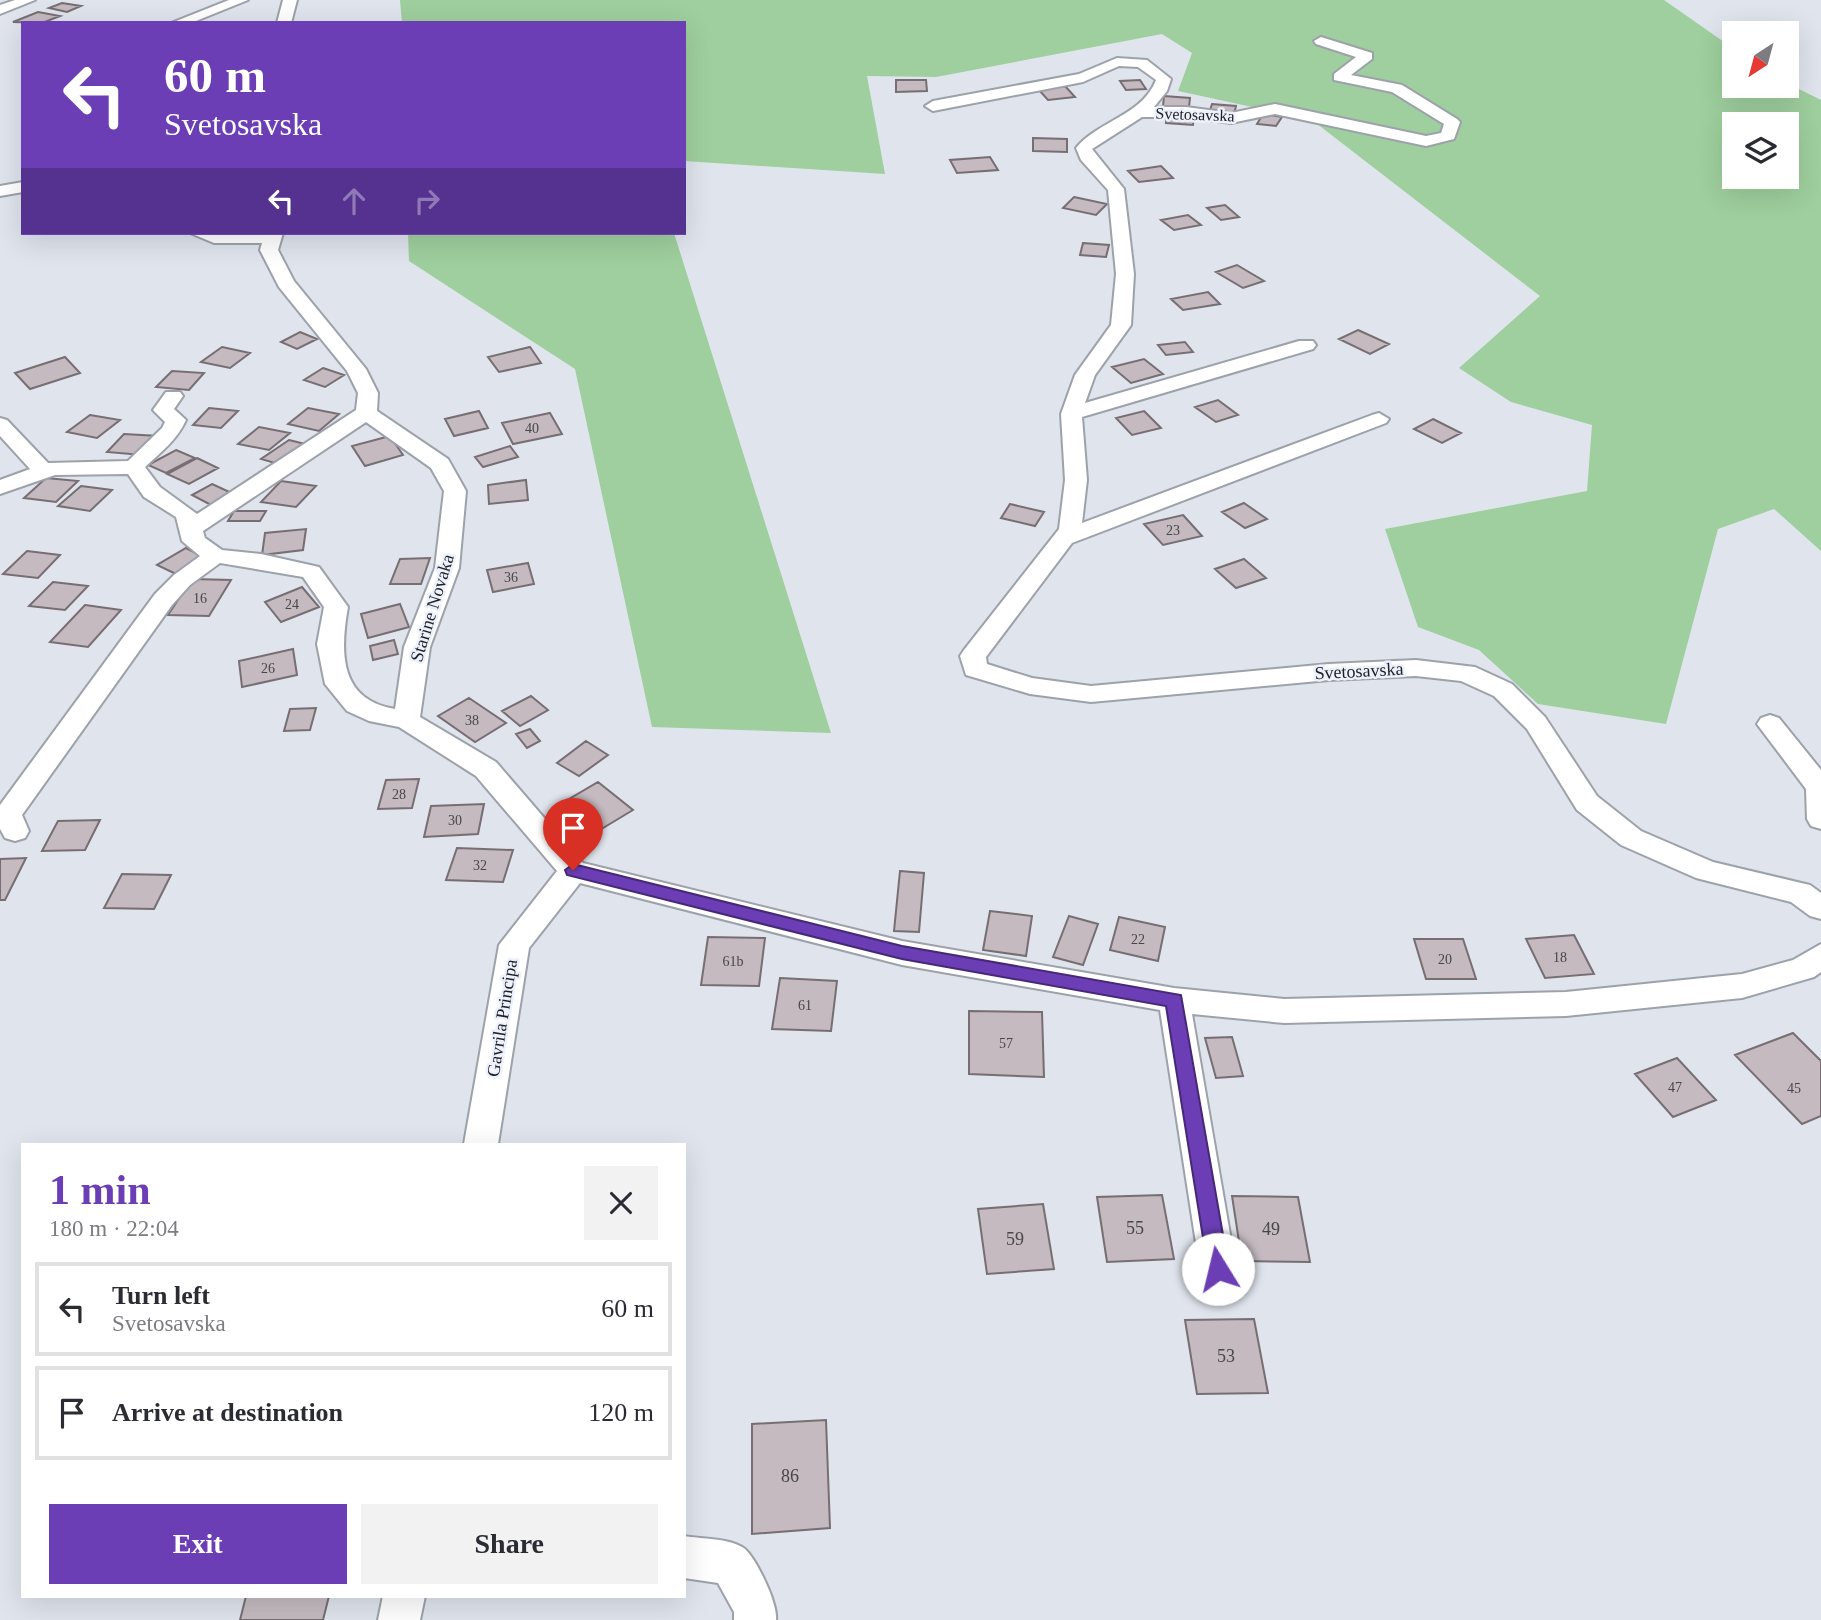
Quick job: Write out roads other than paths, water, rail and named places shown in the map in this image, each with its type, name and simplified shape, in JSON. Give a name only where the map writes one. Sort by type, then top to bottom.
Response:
[{"type":"street","points":[[0,10],[28,0]]},
{"type":"street","points":[[183,21],[241,0]]},
{"type":"street","points":[[285,21],[290,0]]},
{"type":"street","name":"Svetosavska","points":[[1136,112],[1185,112],[1231,118],[1275,109],[1426,141],[1448,136],[1452,122],[1397,88],[1339,77],[1367,55],[1321,41]]},
{"type":"street","name":"Svetosavska","points":[[933,106],[1083,78],[1117,62],[1142,63],[1164,79],[1161,92],[1153,103],[1098,134],[1084,148],[1087,158],[1116,189],[1125,299],[1121,325],[1085,375],[1071,414],[1076,480],[1070,530],[973,656],[975,669],[1030,686],[1091,694],[1329,672],[1416,668],[1466,673],[1503,690],[1536,723],[1587,803],[1631,838],[1706,870],[1800,893],[1821,908]]},
{"type":"street","points":[[0,191],[21,187]]},
{"type":"street","points":[[192,528],[366,413],[368,393],[356,369],[286,283],[269,250],[272,235],[214,238],[205,235]]},
{"type":"street","points":[[1071,414],[1306,345]]},
{"type":"street","points":[[0,487],[53,468],[134,467],[166,440],[173,429],[176,420],[163,410],[173,396]]},
{"type":"street","name":"Starine Novaka","points":[[366,413],[440,464],[455,491],[447,568],[417,647],[406,720]]},
{"type":"street","points":[[1064,538],[1379,419]]},
{"type":"street","points":[[0,425],[44,471]]},
{"type":"street","points":[[134,467],[152,492],[187,514],[194,541],[216,556],[261,561],[312,572],[336,607],[329,644],[338,684],[356,705],[378,715],[406,720],[486,769],[573,870],[902,953],[1174,1000],[1284,1010],[1566,1004],[1742,986],[1803,968],[1821,956]]},
{"type":"street","points":[[15,831],[8,814],[141,634],[155,607],[192,568],[216,556]]},
{"type":"street","points":[[1770,724],[1820,789],[1821,819]]},
{"type":"street","name":"Gavrila Principa","points":[[481,1143],[514,945],[573,870]]},
{"type":"street","points":[[1174,1000],[1218,1269]]},
{"type":"street","points":[[686,1557],[730,1563],[756,1609],[755,1620]]},
{"type":"street","points":[[398,1620],[404,1598]]}]
